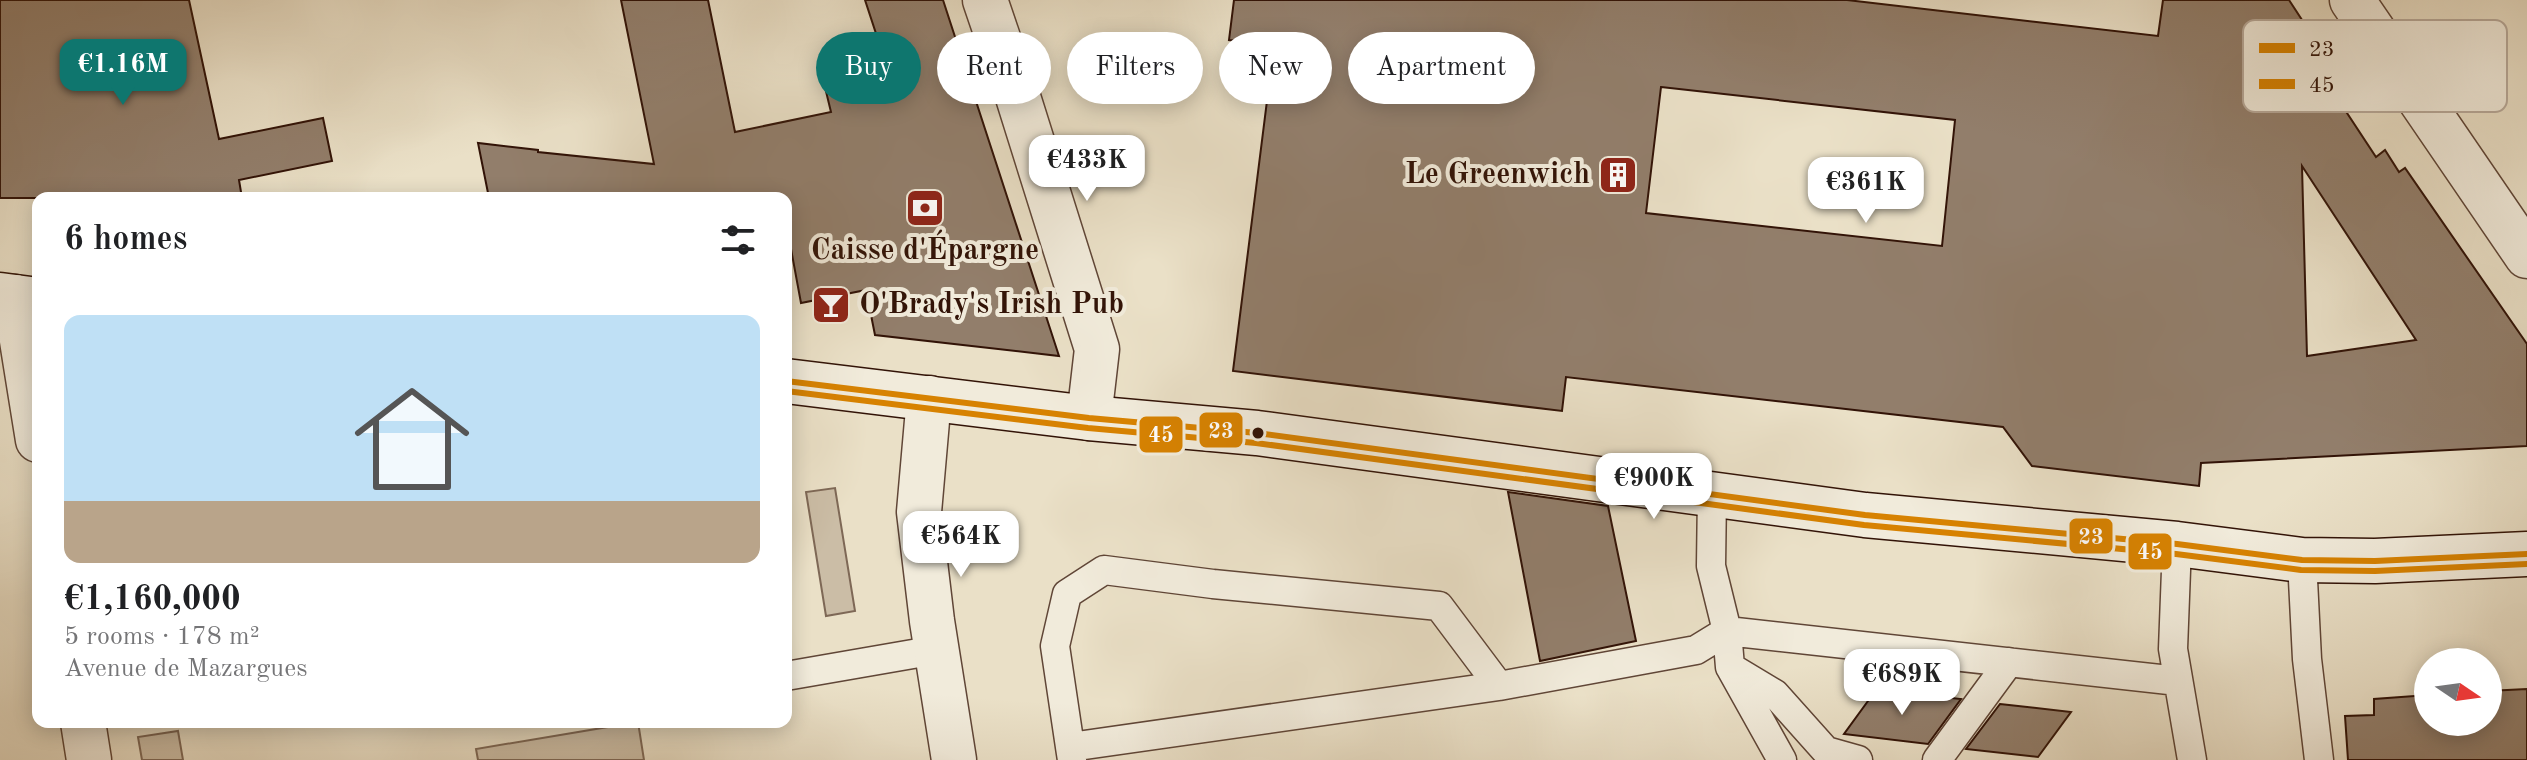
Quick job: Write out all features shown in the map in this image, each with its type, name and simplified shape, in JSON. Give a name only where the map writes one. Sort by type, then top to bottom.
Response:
[{"type":"street","points":[[985,0],[1097,349],[1089,418]]},
{"type":"street","points":[[2352,0],[2366,20]]},
{"type":"street","points":[[2429,112],[2527,256]]},
{"type":"street","points":[[18,297],[32,397]]},
{"type":"street","points":[[792,382],[1089,418],[1257,433],[1865,515],[2177,544],[2302,560],[2375,561],[2527,554]]},
{"type":"street","points":[[929,398],[919,512],[936,650],[954,760]]},
{"type":"street","points":[[84,728],[89,760]]},
{"type":"lane","points":[[1712,494],[1711,566],[1727,631],[1730,667],[1782,760]]},
{"type":"lane","points":[[2177,544],[2173,649],[2192,760]]},
{"type":"lane","points":[[2302,560],[2307,659],[2319,760]]},
{"type":"lane","points":[[1499,686],[1439,606],[1104,570],[1067,594],[1055,646],[1071,754],[1499,686],[1696,650],[1727,631],[2178,681]]},
{"type":"lane","points":[[792,675],[936,650]]},
{"type":"lane","points":[[1937,760],[2009,662]]},
{"type":"lane","points":[[1730,667],[1775,694],[1826,751],[1858,760]]},
{"type":"shaded area","points":[[835,488],[855,611],[826,616],[806,492]]},
{"type":"shaded area","points":[[602,728],[639,728],[644,760],[478,760],[476,749]]},
{"type":"shaded area","points":[[178,731],[183,760],[142,760],[138,737]]},
{"type":"building","points":[[0,0],[189,0],[219,139],[323,118],[332,161],[239,180],[241,192],[32,192],[32,198],[0,198]]},
{"type":"building","points":[[621,0],[708,0],[735,132],[831,112],[829,104],[921,104],[921,32],[875,32],[865,0],[943,0],[953,32],[937,32],[937,104],[977,104],[1059,356],[875,335],[866,290],[801,303],[792,254],[792,192],[488,192],[478,143],[654,164]]},
{"type":"building","points":[[1234,0],[1847,0],[2158,36],[2163,0],[2289,0],[2302,20],[2243,20],[2243,112],[2346,112],[2376,157],[2385,150],[2399,172],[2405,168],[2527,344],[2527,446],[2201,463],[2199,486],[2032,466],[2003,427],[1566,377],[1562,411],[1233,371],[1267,104],[1332,104],[1332,32],[1230,32]],"holes":[[[1661,87],[1955,120],[1942,246],[1646,213]],[[2302,166],[2416,340],[2307,356]]]},
{"type":"building","points":[[1508,492],[1608,506],[1636,641],[1540,661]]},
{"type":"building","points":[[2527,689],[2527,760],[2348,760],[2345,716],[2374,715],[2374,699],[2414,696],[2414,736],[2502,736],[2502,690]]},
{"type":"building","points":[[1876,690],[1961,699],[1928,744],[1844,734]]},
{"type":"building","points":[[2000,704],[2071,712],[2038,757],[1966,749]]},
{"type":"transit line","name":"23","points":[[792,382],[1089,418],[1257,433],[1865,515],[2177,544],[2302,560],[2375,561],[2527,554]]},
{"type":"transit line","name":"45","points":[[792,392],[1088,428],[1256,443],[1864,525],[2176,554],[2301,570],[2375,571],[2527,564]]},
{"type":"place","name":"Le Greenwich","points":[[1618,175]]},
{"type":"place","name":"Caisse d'Épargne","points":[[925,208]]},
{"type":"place","name":"O'Brady's Irish Pub","points":[[831,305]]}]
